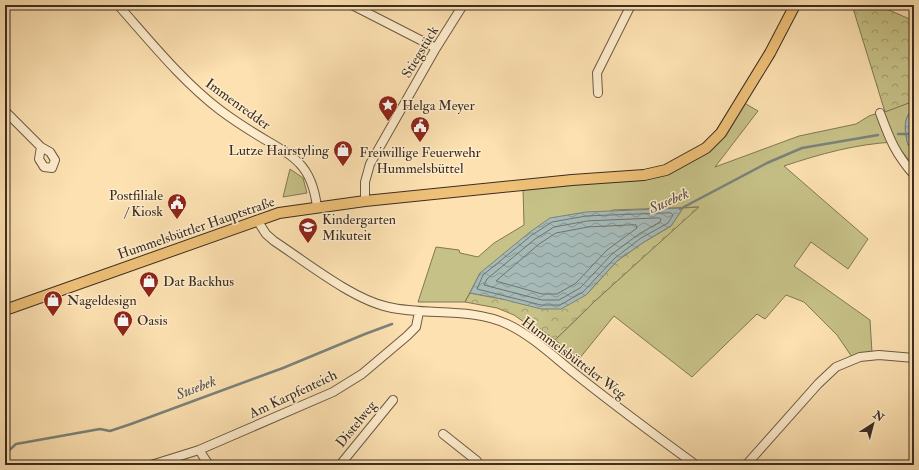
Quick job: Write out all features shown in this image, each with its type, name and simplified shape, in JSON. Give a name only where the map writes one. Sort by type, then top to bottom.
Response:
[{"type":"main road","name":"Hummelsbüttler Hauptstraße","points":[[5,310],[257,220],[286,212],[365,201],[572,180],[644,175],[666,170],[706,148],[721,133],[770,53],[795,5]]},
{"type":"street","name":"Immenredder","points":[[118,5],[183,77],[207,100],[242,126],[288,154],[299,163],[308,175],[315,195],[317,207]]},
{"type":"street","points":[[352,5],[436,48]]},
{"type":"street","name":"Stiegstück","points":[[365,201],[365,182],[370,164],[436,48],[463,5]]},
{"type":"street","points":[[598,93],[597,73],[631,5]]},
{"type":"street","points":[[5,111],[42,147]]},
{"type":"street","points":[[880,113],[890,142],[898,156],[914,175]]},
{"type":"street","name":"Hummelsbütteler Weg","points":[[257,220],[266,234],[274,241],[354,293],[383,305],[419,312],[469,314],[498,320],[508,325],[529,338],[696,465]]},
{"type":"street","name":"Am Karpfenteich","points":[[151,465],[199,450],[333,392],[362,374],[416,327],[419,312]]},
{"type":"street","points":[[746,465],[818,384],[836,367],[860,357],[879,355],[914,358]]},
{"type":"street","name":"Distelweg","points":[[340,465],[393,400]]},
{"type":"street","points":[[443,434],[477,461],[474,465]]},
{"type":"street","points":[[199,450],[209,465]]},
{"type":"green space","points":[[852,5],[889,10],[914,21],[914,101],[885,112]]},
{"type":"green space","points":[[741,101],[758,111],[715,167],[799,136],[856,124],[869,116],[914,101],[914,108],[910,112],[905,125],[908,145],[914,146],[914,166],[894,142],[838,150],[784,166],[868,239],[848,269],[811,242],[794,266],[870,320],[872,353],[852,357],[837,335],[804,302],[786,295],[765,319],[757,314],[692,377],[614,316],[579,359],[555,340],[595,301],[698,207],[613,210],[480,273],[465,302],[418,302],[436,247],[459,250],[460,253],[478,257],[494,243],[524,225],[523,188],[667,171],[708,149]]},
{"type":"green space","points":[[290,169],[303,178],[307,193],[283,197]]},
{"type":"green space","points":[[699,207],[595,301],[555,340],[539,328],[531,327],[514,315],[497,308],[465,302],[470,293],[502,299],[586,295],[617,261],[644,242],[671,226],[683,208]]},
{"type":"water","points":[[914,108],[914,146],[908,145],[905,125],[910,112]]},
{"type":"water","points":[[683,208],[671,226],[644,242],[617,261],[586,295],[561,309],[541,309],[470,293],[480,273],[530,232],[550,218],[586,212]]},
{"type":"waterway","name":"Susebek","points":[[898,134],[914,134]]},
{"type":"waterway","name":"Susebek","points":[[680,209],[767,163],[802,148],[878,135]]},
{"type":"waterway","name":"Susebek","points":[[5,454],[16,444],[100,429],[110,431],[131,424],[283,368],[392,324]]},
{"type":"place","name":"Helga Meyer","points":[[388,122]]},
{"type":"place","name":"Freiwillige Feuerwehr Hummelsbüttel","points":[[420,143]]},
{"type":"place","name":"Lutze Hairstyling","points":[[343,167]]},
{"type":"place","name":"Postfiliale / Kiosk","points":[[177,220]]},
{"type":"place","name":"Kindergarten Mikuteit","points":[[308,244]]},
{"type":"place","name":"Dat Backhus","points":[[149,298]]},
{"type":"place","name":"Nageldesign","points":[[53,317]]},
{"type":"place","name":"Oasis","points":[[123,337]]}]
